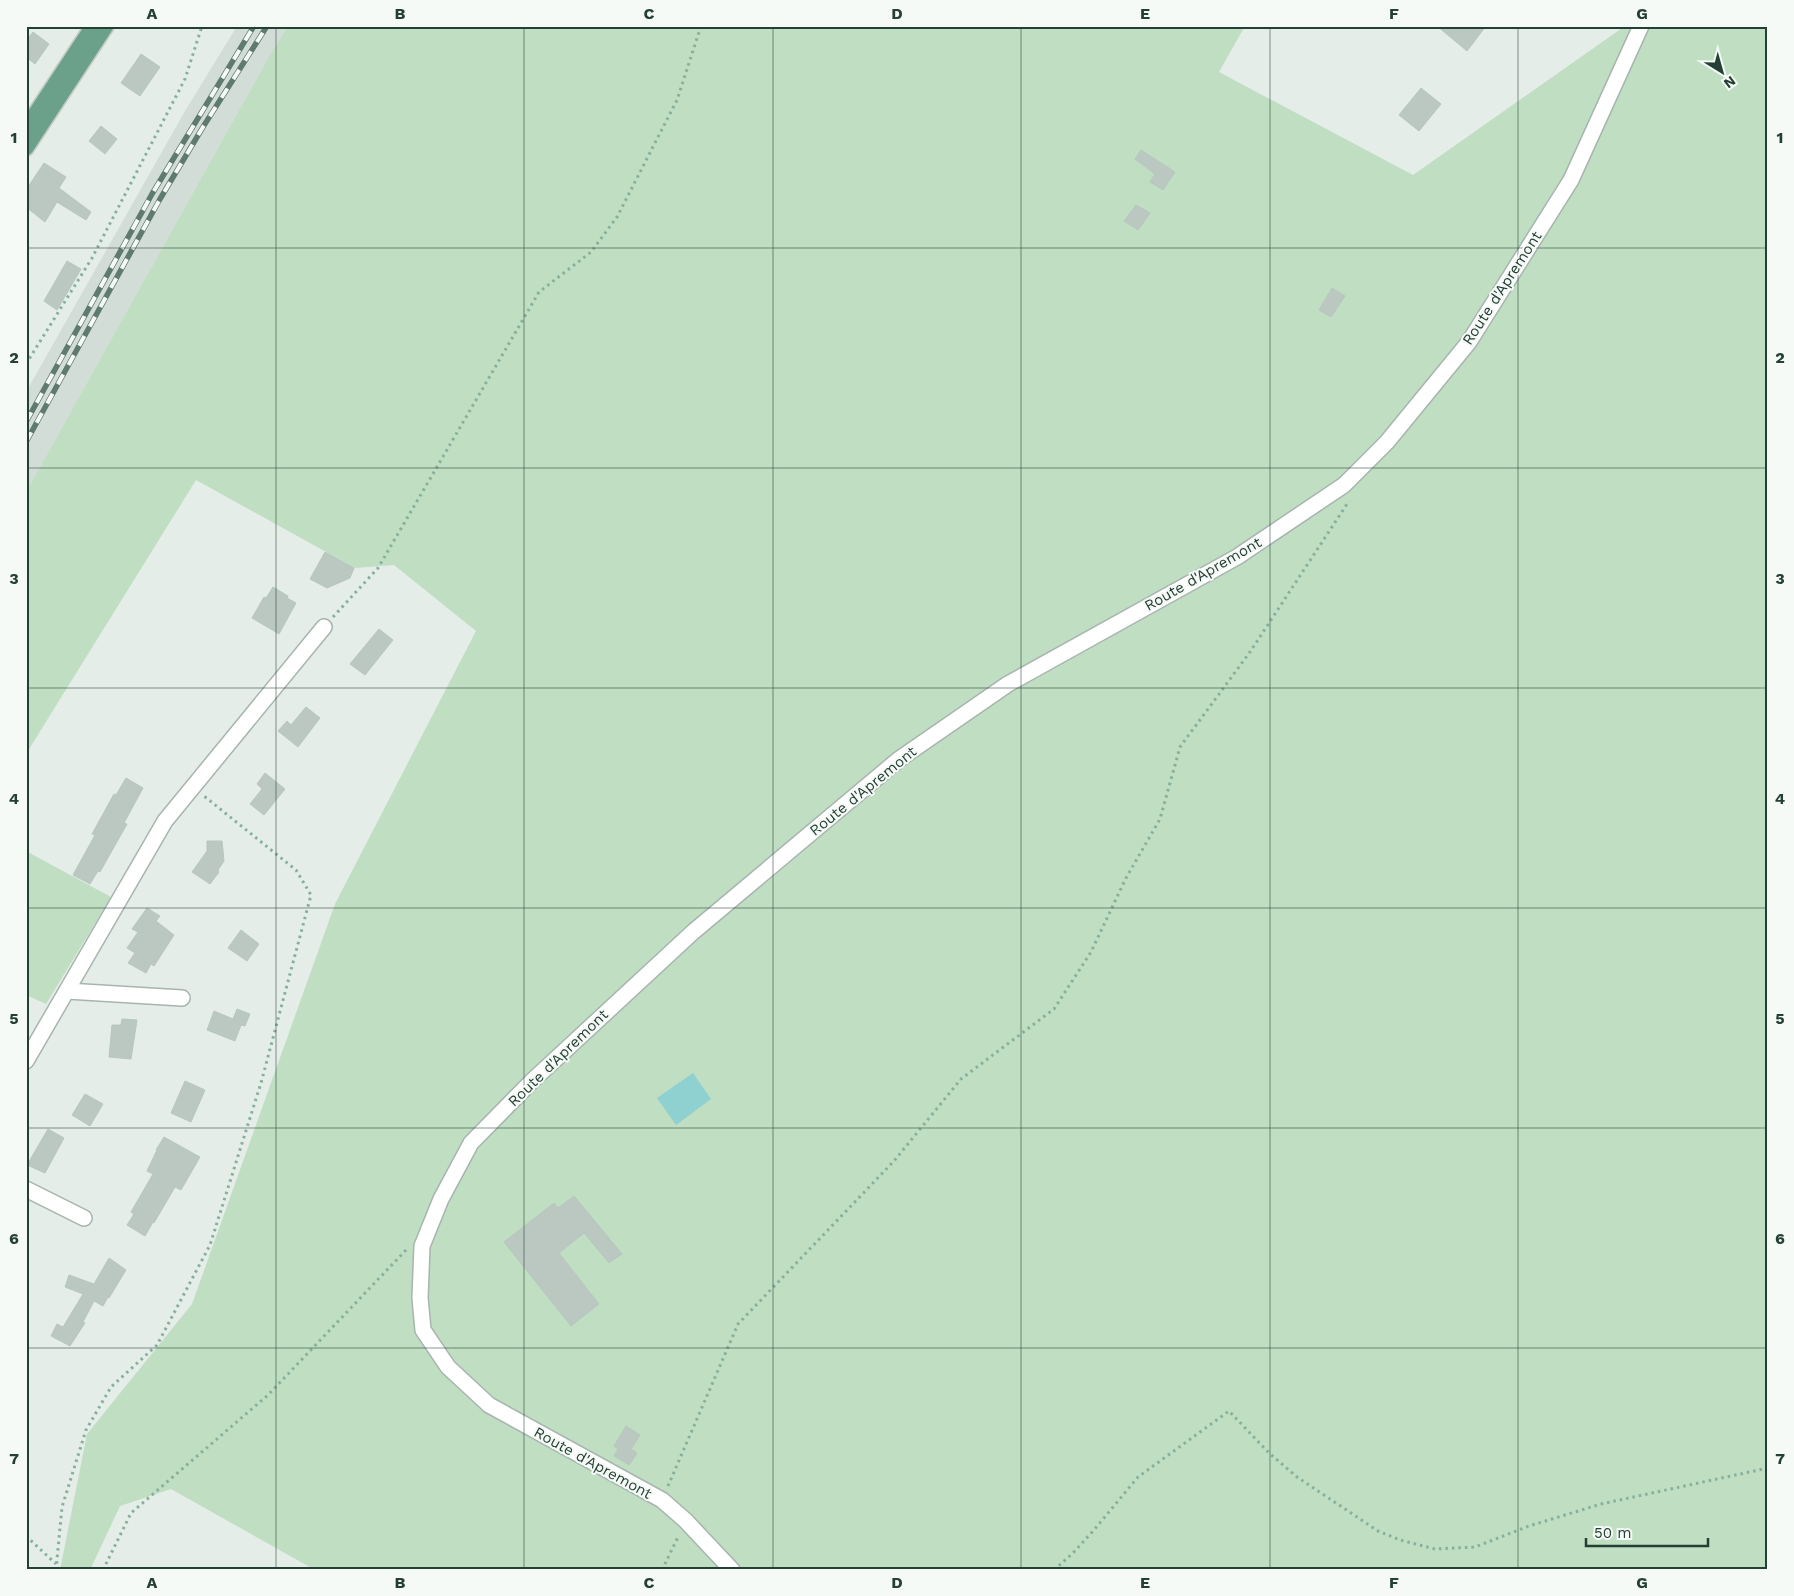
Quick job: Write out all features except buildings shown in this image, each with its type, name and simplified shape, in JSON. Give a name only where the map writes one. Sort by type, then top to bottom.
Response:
[{"type":"main road","points":[[26,128],[93,26]]},
{"type":"main road","points":[[26,148],[106,26]]},
{"type":"street","name":"Route d'Apremont","points":[[732,1570],[686,1521],[662,1500],[489,1405],[448,1367],[423,1330],[420,1298],[422,1246],[441,1199],[471,1143],[532,1081],[693,932],[898,760],[1008,684],[1237,557],[1336,491],[1350,479],[1387,442],[1469,342],[1571,180],[1641,26]]},
{"type":"street","points":[[26,1061],[165,822],[324,627]]},
{"type":"street","points":[[67,991],[182,998]]},
{"type":"street","points":[[26,1189],[84,1218]]},
{"type":"path","points":[[26,364],[92,258],[185,79],[202,26]]},
{"type":"path","points":[[324,627],[378,568],[540,292],[591,252],[617,218],[677,100],[701,26]]},
{"type":"path","points":[[662,1500],[738,1324],[894,1161],[961,1079],[1054,1009],[1092,952],[1126,878],[1160,819],[1180,747],[1250,652],[1350,500]]},
{"type":"path","points":[[56,1570],[62,1507],[86,1430],[111,1387],[157,1345],[210,1245],[261,1083],[311,895],[296,870],[194,788]]},
{"type":"path","points":[[103,1570],[131,1513],[268,1395],[405,1250],[422,1246]]},
{"type":"path","points":[[1054,1570],[1094,1530],[1138,1477],[1229,1411],[1269,1453],[1306,1482],[1378,1531],[1400,1540],[1435,1550],[1475,1547],[1529,1526],[1601,1504],[1768,1468]]},
{"type":"path","points":[[662,1570],[686,1521]]},
{"type":"path","points":[[26,1536],[56,1564]]},
{"type":"shaded area","points":[[237,26],[288,26],[267,60],[26,492],[26,392],[185,111]]},
{"type":"green space","points":[[288,26],[1245,26],[1219,72],[1413,175],[1625,26],[1768,26],[1768,1570],[315,1570],[171,1489],[120,1506],[90,1570],[60,1570],[87,1434],[192,1304],[335,904],[476,631],[394,565],[355,568],[196,480],[26,754],[26,492],[267,60]]},
{"type":"green space","points":[[26,851],[111,897],[46,1004],[26,995]]},
{"type":"water","points":[[693,1073],[711,1099],[676,1125],[657,1098]]},
{"type":"railway","points":[[26,422],[152,194],[254,26]]},
{"type":"railway","points":[[26,442],[160,199],[267,26]]}]
